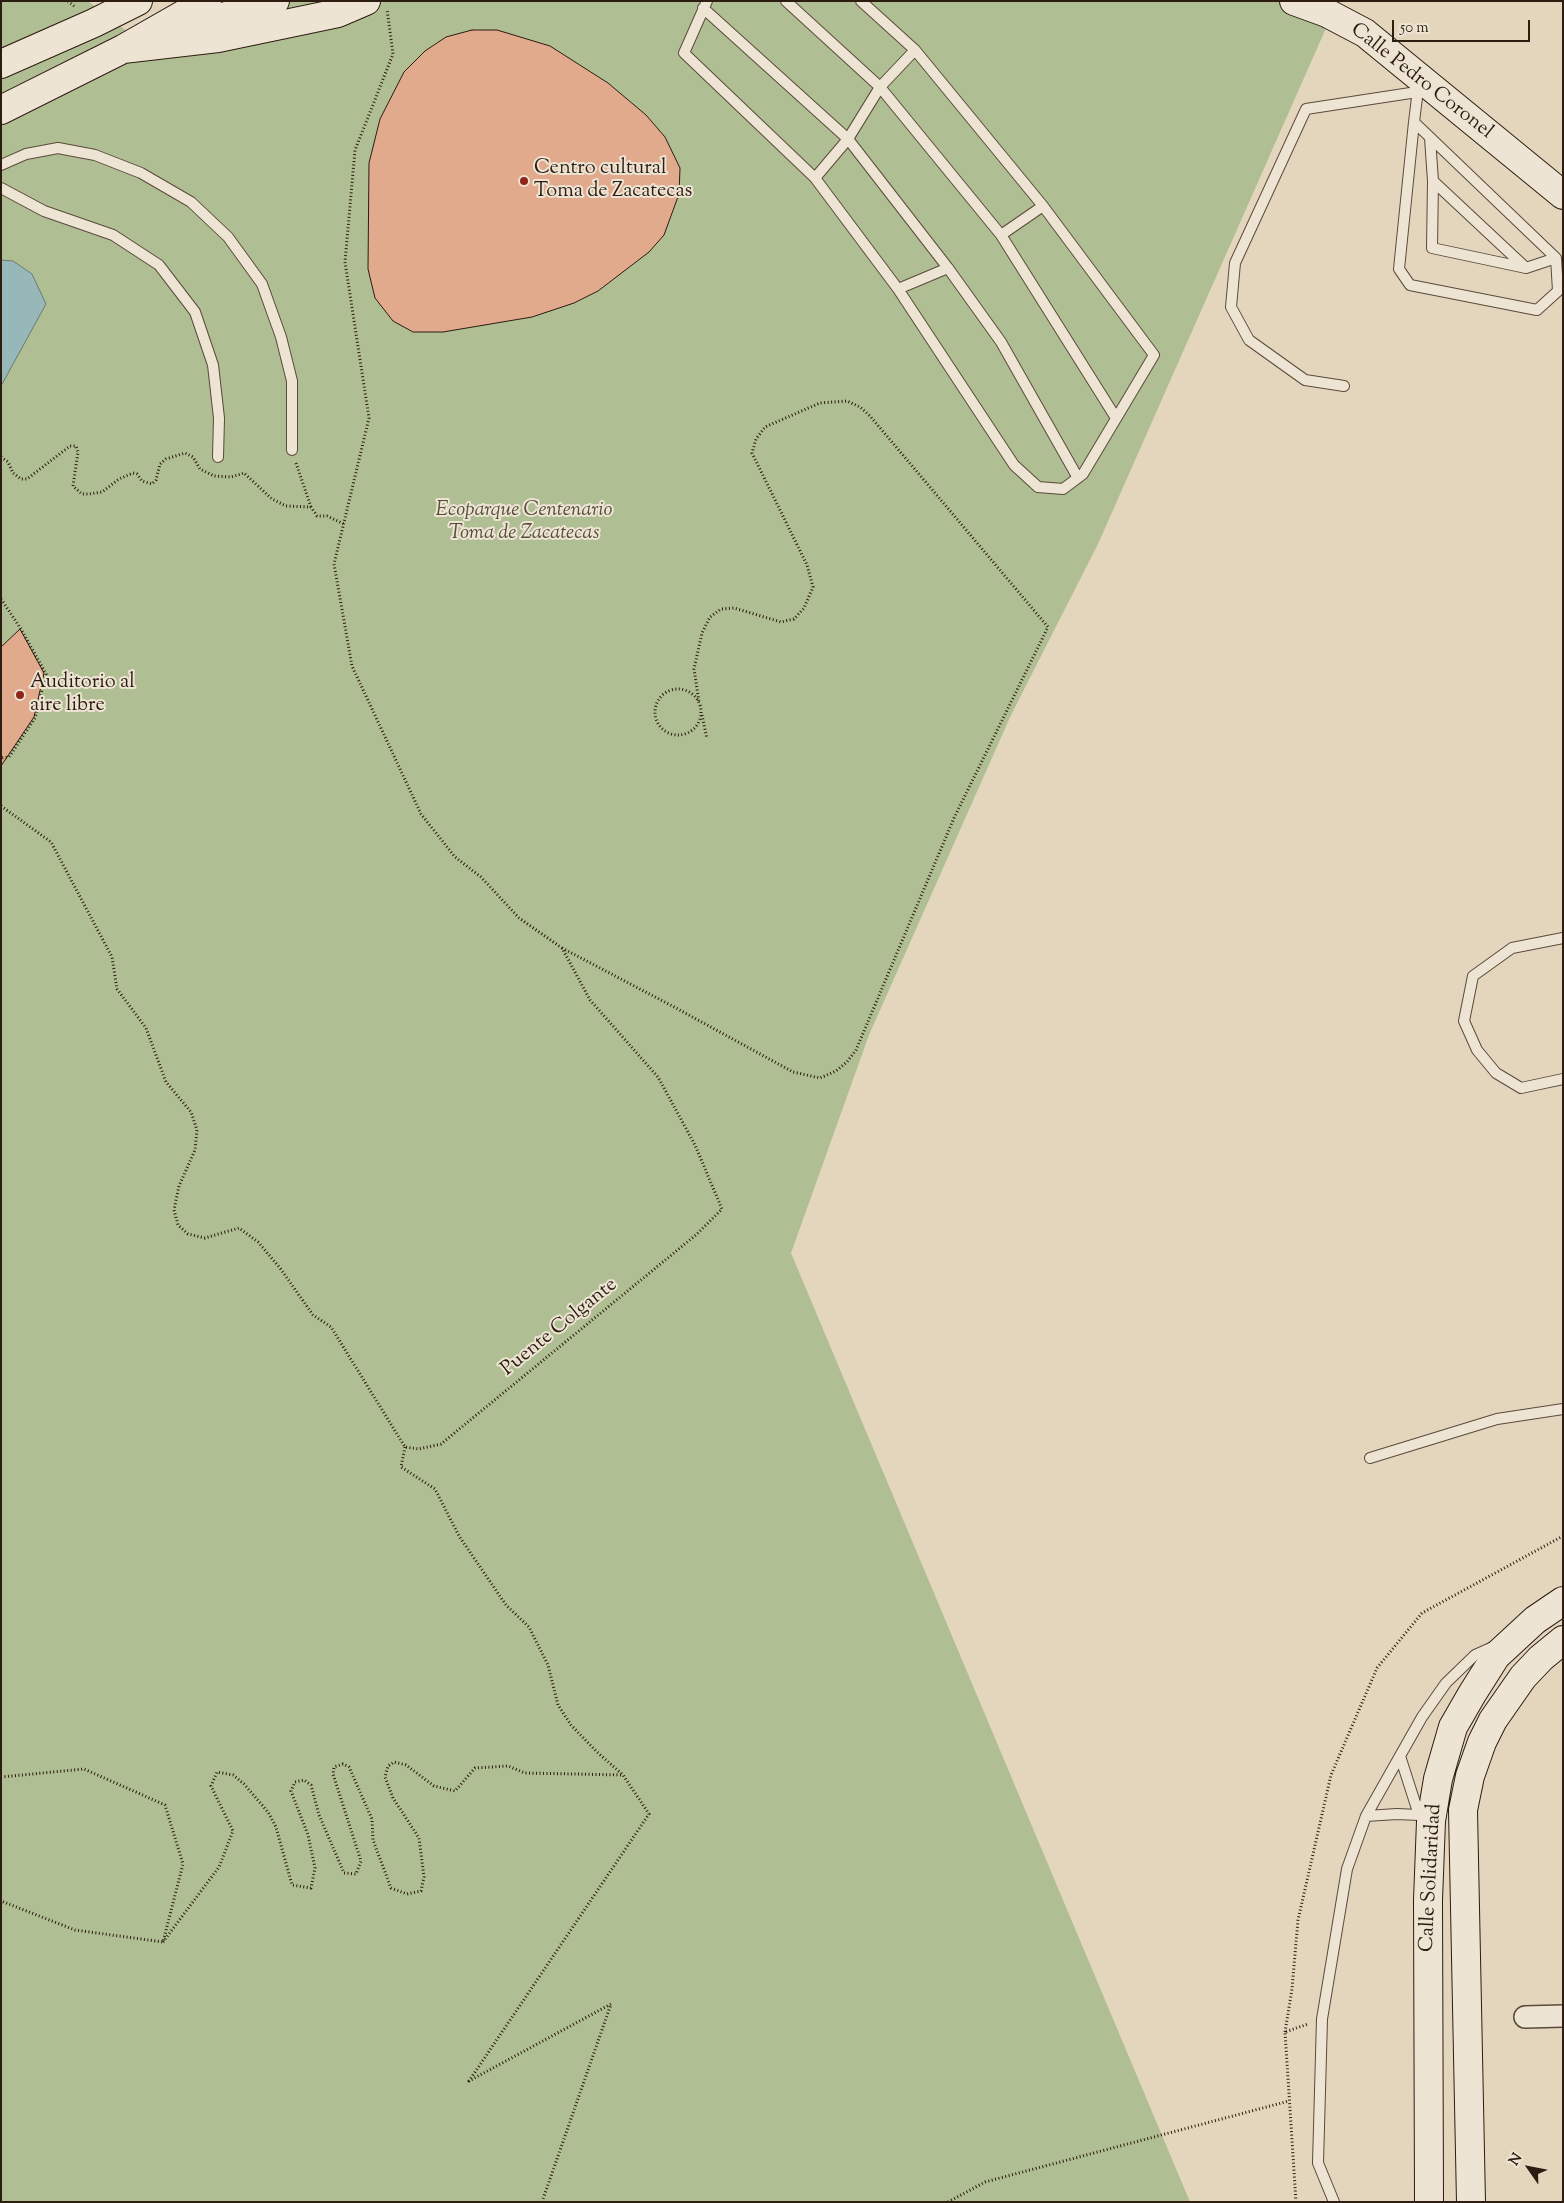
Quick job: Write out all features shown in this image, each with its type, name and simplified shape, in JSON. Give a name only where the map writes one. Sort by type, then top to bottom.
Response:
[{"type":"main road","points":[[1,64],[94,24],[138,1]]},
{"type":"main road","points":[[1,110],[123,49],[207,1]]},
{"type":"main road","points":[[161,46],[210,21],[275,1]]},
{"type":"main road","points":[[123,49],[218,38],[338,13],[366,1]]},
{"type":"main road","name":"Calle Pedro Coronel","points":[[1294,1],[1328,13],[1365,33],[1418,85],[1563,195]]},
{"type":"main road","name":"Calle Solidaridad","points":[[1429,2202],[1428,1900],[1425,1818],[1454,1727],[1496,1656],[1549,1609],[1563,1601]]},
{"type":"main road","name":"Calle Solidaridad","points":[[1471,2202],[1463,1810],[1470,1776],[1482,1742],[1493,1720],[1523,1677],[1540,1658],[1563,1640]]},
{"type":"street","points":[[1526,2017],[1563,2016]]},
{"type":"lane","points":[[786,1],[880,87],[1001,235],[1116,418]]},
{"type":"lane","points":[[861,1],[915,50],[1043,206],[1154,356],[1083,474],[1078,478],[1063,489],[1038,487],[1014,465],[898,289],[815,178],[684,53],[705,5],[848,139],[948,268],[1001,342],[1078,478]]},
{"type":"lane","points":[[815,178],[848,139],[880,87],[915,50]]},
{"type":"lane","points":[[1344,386],[1305,380],[1249,340],[1232,307],[1235,263],[1306,109],[1418,85],[1414,122],[1399,268],[1410,285],[1537,310],[1558,291],[1556,258],[1414,122]]},
{"type":"lane","points":[[1430,138],[1433,181],[1432,248],[1526,268],[1556,258]]},
{"type":"lane","points":[[1,165],[26,154],[58,148],[95,155],[142,173],[191,202],[222,231],[262,284],[281,337],[292,381],[292,450]]},
{"type":"lane","points":[[1433,181],[1526,268]]},
{"type":"lane","points":[[1,188],[44,211],[113,235],[159,265],[195,312],[213,365],[219,418],[218,457]]},
{"type":"lane","points":[[1001,235],[1043,206]]},
{"type":"lane","points":[[898,289],[948,268]]},
{"type":"lane","points":[[1563,938],[1512,948],[1474,976],[1464,1021],[1477,1050],[1496,1073],[1521,1088],[1563,1079]]},
{"type":"lane","points":[[1370,1458],[1497,1419],[1563,1409]]},
{"type":"lane","points":[[1334,2202],[1318,2163],[1322,2019],[1348,1869],[1366,1816],[1422,1718],[1446,1683],[1475,1655],[1522,1632]]},
{"type":"lane","points":[[1400,1756],[1425,1818]]},
{"type":"lane","points":[[1366,1816],[1397,1814],[1425,1818]]},
{"type":"path","points":[[386,1],[394,54],[355,150],[345,262],[369,418],[334,564],[352,666],[421,814],[455,857],[481,877],[519,918],[562,948],[793,1072],[820,1078],[836,1071],[847,1062],[856,1050],[954,818],[1048,627],[870,416],[860,407],[847,401],[820,403],[765,427],[756,439],[752,453],[807,565],[813,587],[804,608],[794,619],[781,622],[734,608],[721,609],[710,617],[702,633],[694,669],[707,739]]},
{"type":"path","points":[[1,457],[8,462],[13,473],[21,479],[27,479],[70,446],[76,446],[78,452],[74,486],[82,494],[89,494],[102,492],[119,479],[133,473],[137,474],[142,481],[152,484],[156,480],[160,464],[166,459],[186,453],[193,457],[200,469],[214,476],[231,477],[244,473],[272,499],[286,506],[311,507]]},
{"type":"path","points":[[292,450],[311,507],[317,516],[327,516],[344,524]]},
{"type":"path","points":[[1,599],[21,629],[46,674],[36,718],[9,756],[1,758]]},
{"type":"path","points":[[699,702],[688,691],[672,689],[659,698],[656,705],[657,721],[667,732],[683,735],[696,726],[701,712]]},
{"type":"path","points":[[1,806],[51,842],[112,957],[117,989],[146,1028],[166,1082],[191,1112],[197,1130],[195,1150],[179,1186],[174,1210],[178,1225],[188,1234],[205,1238],[239,1228],[258,1242],[280,1268],[313,1315],[331,1327],[405,1447],[401,1467],[435,1489],[459,1536],[506,1605],[529,1627],[548,1665],[558,1705],[571,1725],[623,1775],[650,1814],[469,2080],[611,2004],[542,2202]]},
{"type":"path","name":"Puente Colgante","points":[[405,1447],[419,1449],[441,1444],[698,1234],[722,1209],[695,1145],[658,1076],[590,1000],[562,948]]},
{"type":"path","points":[[1296,2202],[1285,2032],[1292,1989],[1298,1920],[1331,1775],[1377,1668],[1422,1613],[1563,1536]]},
{"type":"path","points":[[163,1942],[219,1867],[233,1831],[210,1786],[217,1772],[233,1775],[244,1784],[268,1812],[276,1827],[292,1885],[310,1888],[315,1868],[314,1860],[308,1835],[292,1791],[295,1782],[304,1780],[311,1785],[319,1815],[344,1873],[356,1874],[361,1861],[333,1774],[334,1766],[343,1764],[350,1767],[372,1819],[373,1840],[391,1888],[407,1894],[421,1891],[424,1877],[419,1838],[394,1798],[385,1777],[388,1766],[394,1762],[406,1765],[434,1786],[456,1791],[475,1768],[508,1766],[525,1773],[623,1775]]},
{"type":"path","points":[[1,1777],[84,1769],[165,1805],[183,1864],[163,1942]]},
{"type":"path","points":[[1,1901],[76,1930],[163,1942]]},
{"type":"path","points":[[1285,2032],[1322,2019]]},
{"type":"path","points":[[948,2202],[985,2182],[1290,2101]]},
{"type":"green space","name":"Ecoparque Centenario Toma de Zacatecas","points":[[1,1],[88,1],[124,29],[157,46],[226,1],[1338,1],[1098,544],[1011,715],[869,1035],[791,1253],[1190,2202],[1,2202]]},
{"type":"water","points":[[1,260],[13,261],[32,274],[46,304],[1,386]]},
{"type":"building","name":"Centro cultural Toma de Zacatecas","points":[[472,30],[497,30],[550,46],[608,83],[646,115],[665,137],[680,168],[679,194],[664,235],[649,252],[598,291],[574,303],[532,317],[443,332],[413,332],[393,321],[375,298],[368,269],[369,163],[380,119],[404,72],[425,51],[446,37]]},
{"type":"building","name":"Auditorio al aire libre","points":[[20,629],[44,673],[34,717],[1,766],[1,647]]},
{"type":"place","name":"Centro cultural Toma de Zacatecas","points":[[524,181]]},
{"type":"place","name":"Auditorio al aire libre","points":[[20,695]]}]
